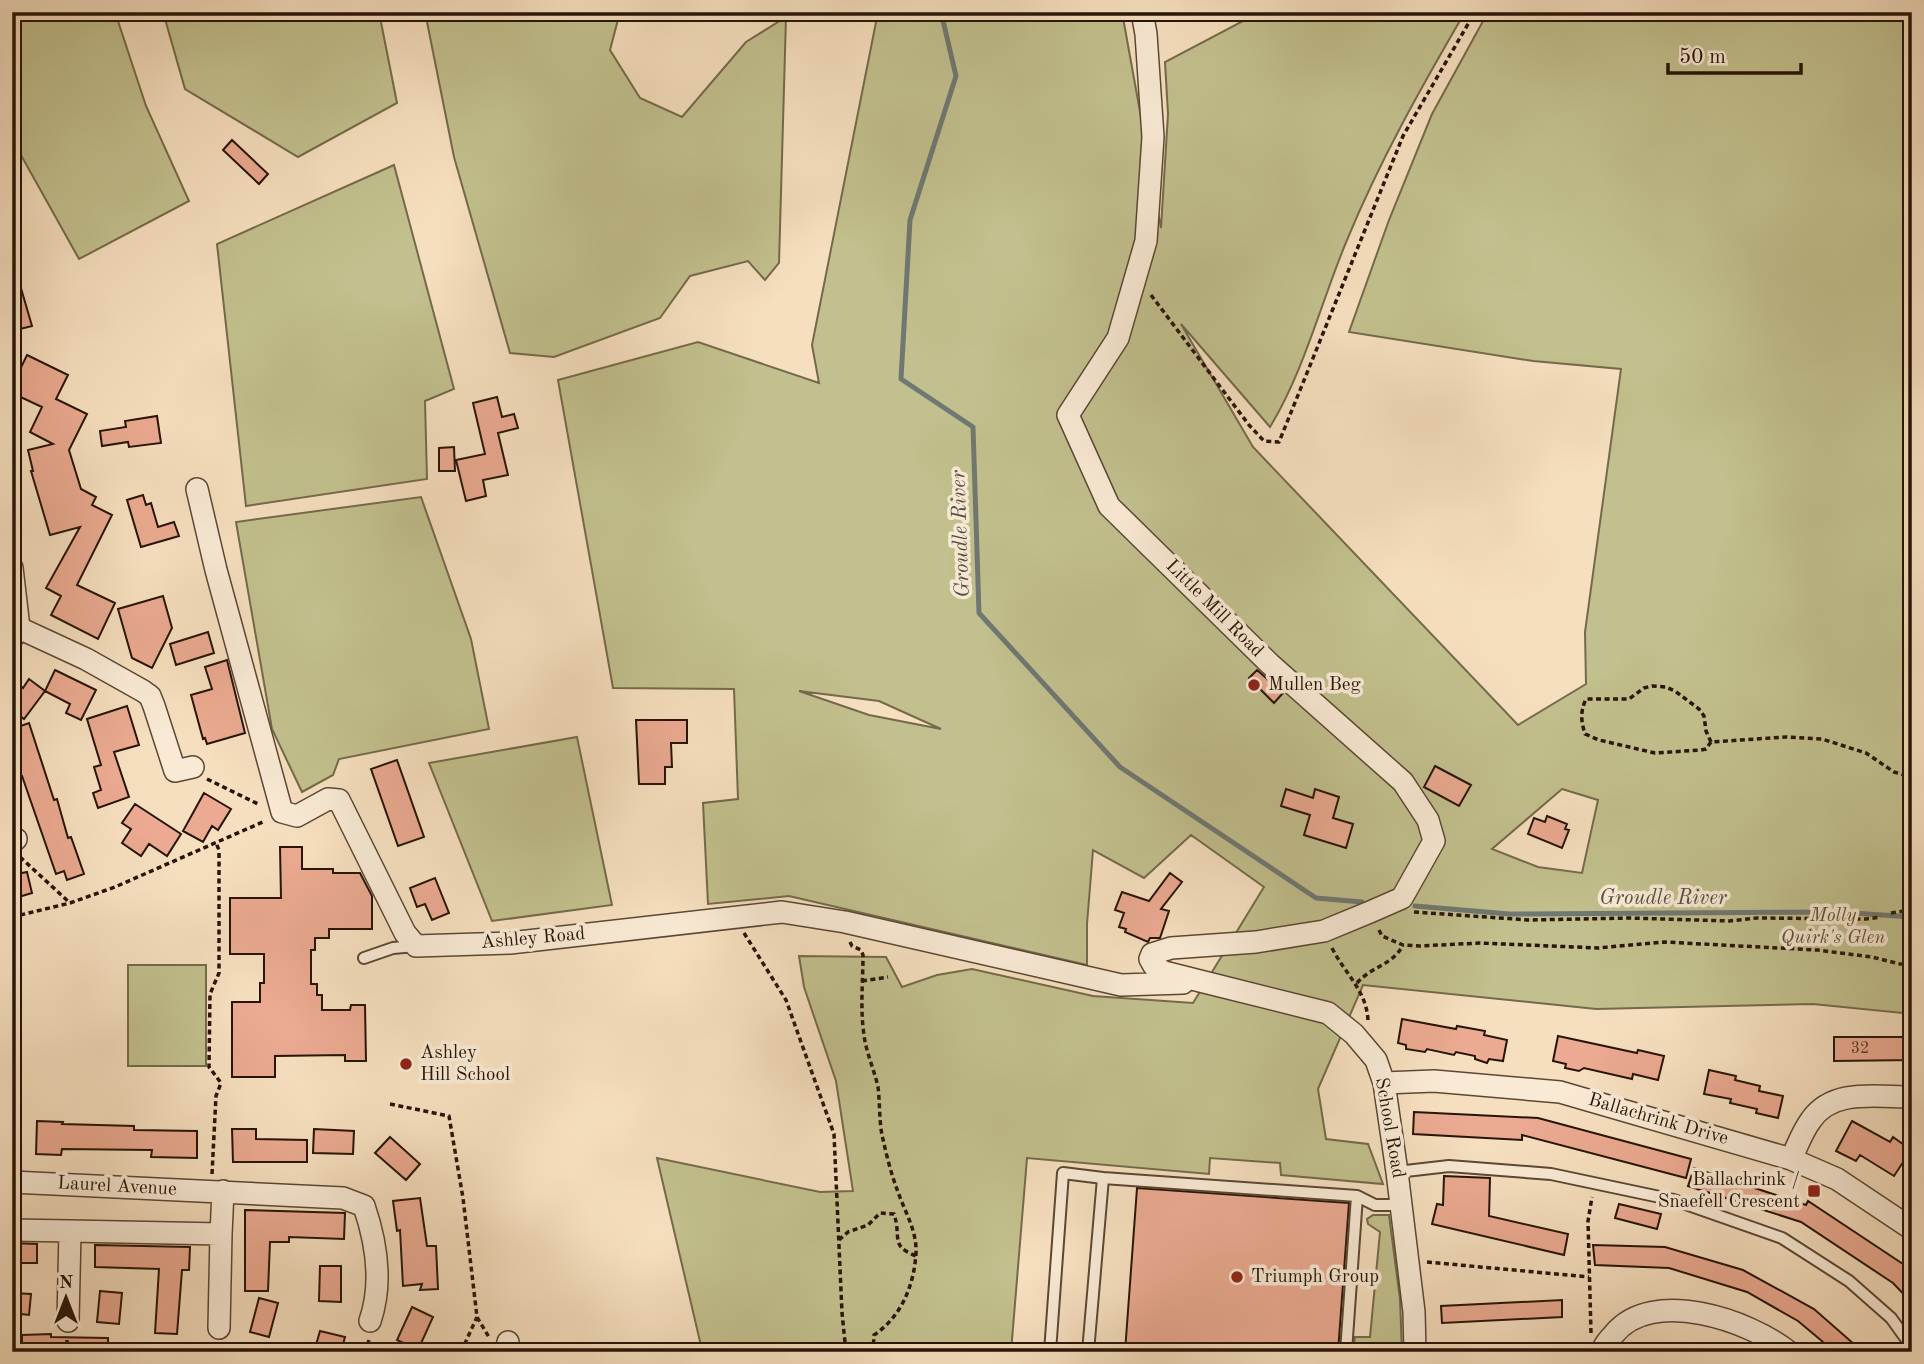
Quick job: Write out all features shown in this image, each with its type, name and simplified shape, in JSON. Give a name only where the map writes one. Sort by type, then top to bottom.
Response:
[{"type":"street","name":"Little Mill Road","points":[[1142,12],[1153,137],[1146,241],[1118,338],[1068,415],[1109,506],[1270,664],[1404,782],[1428,820],[1434,841],[1402,898],[1324,931],[1256,942],[1171,948],[1152,954],[1150,959],[1154,966],[1164,972],[1201,982]]},
{"type":"street","points":[[197,489],[281,814],[297,816],[328,799],[339,800],[405,933],[416,946]]},
{"type":"street","points":[[12,568],[16,633],[86,659],[150,696],[175,772]]},
{"type":"street","name":"Ashley Road","points":[[416,946],[510,943],[782,912],[855,925],[1121,985],[1201,982]]},
{"type":"street","name":"School Road","points":[[1201,982],[1328,1013],[1354,1034],[1376,1060],[1384,1083],[1397,1172],[1414,1312],[1415,1352]]},
{"type":"street","name":"Ballachrink Drive","points":[[1384,1083],[1434,1081],[1560,1092],[1791,1159],[1837,1179],[1912,1229]]},
{"type":"street","points":[[1791,1159],[1810,1121],[1825,1105],[1849,1097],[1912,1097]]},
{"type":"street","name":"Laurel Avenue","points":[[12,1182],[343,1198],[364,1206],[372,1229],[379,1276],[376,1303],[370,1321]]},
{"type":"street","points":[[217,1191],[221,1234],[219,1328]]},
{"type":"street","points":[[12,1230],[221,1234]]},
{"type":"street","points":[[68,1321],[70,1231]]},
{"type":"street","points":[[1597,1346],[1604,1345],[1621,1324],[1650,1312],[1681,1310],[1725,1319],[1779,1344],[1789,1352]]},
{"type":"lane","points":[[363,958],[393,948],[416,946]]},
{"type":"lane","points":[[1397,1172],[1449,1166],[1551,1174],[1674,1200],[1782,1238],[1849,1281],[1891,1318],[1912,1347]]},
{"type":"lane","points":[[1050,1352],[1063,1173],[1357,1196],[1376,1205],[1401,1205]]},
{"type":"lane","points":[[1088,1352],[1103,1178]]},
{"type":"lane","points":[[1346,1352],[1357,1196]]},
{"type":"path","points":[[1136,274],[1249,425],[1264,441],[1279,442],[1404,136],[1475,12]]},
{"type":"path","points":[[1711,743],[1704,716],[1699,709],[1666,687],[1643,688],[1629,699],[1586,699],[1582,707],[1581,719],[1585,734],[1599,740],[1655,753],[1701,750],[1711,743],[1786,737],[1822,739],[1866,753],[1894,772],[1912,777]]},
{"type":"path","points":[[175,772],[199,775],[281,814]]},
{"type":"path","points":[[12,917],[70,903],[115,887],[281,814]]},
{"type":"path","points":[[14,843],[70,903]]},
{"type":"path","points":[[216,843],[219,850],[219,973],[210,994],[209,1066],[221,1083],[216,1096],[217,1191]]},
{"type":"path","points":[[1891,913],[1904,911],[1908,905],[1906,876],[1912,871]]},
{"type":"path","points":[[1370,912],[1382,936],[1404,944],[1480,943],[1598,947],[1664,942],[1817,950],[1912,964]]},
{"type":"path","points":[[1402,913],[1455,913],[1529,920],[1630,918],[1729,921],[1757,918],[1881,917]]},
{"type":"path","points":[[733,917],[786,1000],[834,1134],[846,1352]]},
{"type":"path","points":[[855,925],[849,940],[852,946],[861,950],[864,1039],[878,1087],[883,1137],[897,1190],[915,1236],[916,1256],[913,1277],[900,1311],[887,1326],[874,1335],[873,1352]]},
{"type":"path","points":[[1357,984],[1366,974],[1397,957],[1404,944]]},
{"type":"path","points":[[1342,967],[1357,984],[1365,999],[1369,1019]]},
{"type":"path","points":[[862,981],[888,978]]},
{"type":"path","points":[[390,1104],[449,1116],[463,1198],[477,1317],[461,1352]]},
{"type":"path","points":[[1594,1183],[1588,1220],[1589,1277],[1597,1346]]},
{"type":"path","points":[[839,1240],[849,1232],[868,1225],[880,1213],[894,1214],[900,1248],[905,1253],[916,1256]]},
{"type":"path","points":[[1421,1261],[1589,1277]]},
{"type":"path","points":[[477,1317],[501,1344]]},
{"type":"path","points":[[1459,1352],[1479,1352]]},
{"type":"green space","points":[[12,12],[115,12],[146,106],[189,201],[79,259],[12,139]]},
{"type":"green space","points":[[163,12],[379,12],[397,103],[298,157],[185,89]]},
{"type":"green space","points":[[425,12],[620,12],[610,50],[640,98],[682,117],[746,42],[786,17],[779,263],[765,280],[748,261],[690,276],[660,318],[554,357],[510,353],[454,157]]},
{"type":"green space","name":"Molly Quirk's Glen","points":[[878,12],[1122,12],[1161,228],[1168,114],[1165,62],[1260,12],[1465,12],[1373,181],[1347,240],[1293,382],[1270,427],[1181,324],[1253,447],[1518,725],[1586,684],[1585,632],[1621,369],[1533,361],[1349,332],[1389,220],[1432,114],[1488,12],[1912,12],[1912,1014],[1813,1004],[1596,1009],[1363,985],[1318,1089],[1326,1139],[1368,1144],[1383,1184],[1281,1175],[1280,1163],[1210,1158],[1209,1174],[1027,1158],[1011,1352],[702,1350],[657,1158],[820,1192],[853,1191],[836,1081],[804,987],[799,956],[886,957],[902,987],[937,975],[972,969],[1093,996],[1193,1003],[1264,887],[1191,835],[1144,878],[1093,850],[1087,924],[1087,965],[789,896],[708,904],[703,803],[738,799],[734,689],[613,688],[558,380],[698,342],[819,383],[812,345]],"holes":[[[799,691],[879,701],[941,729],[869,715]],[[1562,789],[1598,800],[1582,873],[1538,867],[1492,849]]]},
{"type":"green space","points":[[394,165],[454,389],[425,401],[427,479],[246,506],[217,244]]},
{"type":"green space","points":[[421,497],[471,639],[489,729],[339,759],[333,775],[302,792],[272,729],[236,522]]},
{"type":"green space","points":[[577,737],[612,905],[492,921],[429,763]]},
{"type":"green space","points":[[128,965],[206,965],[206,1066],[128,1066]]},
{"type":"green space","points":[[1373,1215],[1389,1215],[1400,1299],[1402,1352],[1353,1352],[1355,1337],[1370,1337],[1380,1232],[1368,1224],[1367,1219]]},
{"type":"building","points":[[232,140],[268,174],[259,184],[223,150]]},
{"type":"building","points":[[16,271],[32,326],[12,331],[12,272]]},
{"type":"building","points":[[27,355],[68,375],[56,399],[87,414],[69,450],[81,489],[96,497],[92,505],[112,515],[77,585],[115,603],[98,639],[51,615],[61,596],[46,588],[80,527],[50,535],[31,471],[28,450],[53,444],[30,432],[42,407],[12,393],[12,386]]},
{"type":"building","points":[[497,397],[502,417],[514,414],[518,428],[498,433],[508,475],[483,480],[486,496],[466,501],[456,460],[485,454],[473,403]]},
{"type":"building","points":[[157,416],[161,443],[129,447],[128,442],[102,446],[100,431],[126,427],[125,421]]},
{"type":"building","points":[[454,447],[455,471],[439,471],[439,448]]},
{"type":"building","points":[[143,495],[146,505],[151,503],[158,527],[174,522],[179,536],[141,547],[127,500]]},
{"type":"building","points":[[163,596],[172,628],[152,668],[132,658],[118,609]]},
{"type":"building","points":[[208,632],[214,653],[176,665],[170,644]]},
{"type":"building","points":[[227,660],[245,733],[207,744],[205,738],[203,739],[191,695],[212,689],[205,667]]},
{"type":"building","points":[[55,670],[96,690],[81,720],[66,713],[70,704],[45,691]]},
{"type":"building","points":[[1257,670],[1283,693],[1274,703],[1249,678]]},
{"type":"building","points":[[29,679],[45,691],[24,719],[12,710],[12,680],[23,688]]},
{"type":"building","points":[[127,706],[139,745],[114,752],[129,797],[98,808],[93,793],[101,790],[94,767],[101,765],[87,719]]},
{"type":"building","points":[[636,720],[687,720],[687,743],[671,743],[672,767],[665,767],[665,784],[639,784]]},
{"type":"building","points":[[29,723],[54,800],[57,799],[68,838],[71,837],[84,874],[67,880],[64,871],[56,874],[22,776],[12,779],[12,729]]},
{"type":"building","points":[[397,760],[424,837],[398,846],[371,769]]},
{"type":"building","points":[[1435,766],[1471,785],[1459,806],[1424,787]]},
{"type":"building","points":[[1286,789],[1313,798],[1315,789],[1339,797],[1333,818],[1353,824],[1346,848],[1304,835],[1310,815],[1281,806]]},
{"type":"building","points":[[204,793],[231,809],[218,830],[212,826],[203,842],[183,831]]},
{"type":"building","points":[[135,804],[181,834],[167,856],[149,844],[141,856],[122,843],[131,829],[122,823]]},
{"type":"building","points":[[1547,816],[1567,824],[1565,829],[1569,830],[1562,848],[1528,834],[1534,818],[1545,822]]},
{"type":"building","points":[[280,847],[302,847],[302,869],[333,869],[333,873],[360,873],[372,896],[372,929],[329,929],[329,938],[315,938],[315,950],[311,950],[311,984],[317,984],[317,995],[322,995],[322,1010],[350,1010],[351,1005],[365,1005],[366,1061],[345,1061],[345,1055],[275,1056],[275,1077],[232,1077],[232,1002],[260,1002],[260,983],[264,983],[264,954],[230,954],[230,898],[281,898]]},
{"type":"building","points":[[27,872],[32,893],[12,899],[12,875]]},
{"type":"building","points":[[1170,873],[1182,882],[1161,909],[1169,911],[1160,938],[1150,938],[1148,942],[1119,927],[1124,913],[1115,910],[1122,892],[1149,901]]},
{"type":"building","points":[[435,878],[449,913],[432,920],[425,904],[417,907],[410,888]]},
{"type":"building","points":[[1402,1019],[1456,1029],[1457,1026],[1485,1031],[1484,1035],[1507,1040],[1503,1061],[1489,1059],[1487,1063],[1475,1059],[1475,1056],[1456,1052],[1454,1055],[1427,1049],[1425,1052],[1406,1049],[1406,1045],[1398,1043]]},
{"type":"building","points":[[1558,1036],[1664,1056],[1658,1080],[1633,1074],[1632,1079],[1584,1068],[1579,1071],[1565,1068],[1566,1064],[1553,1061]]},
{"type":"building","points":[[1834,1037],[1912,1037],[1912,1060],[1834,1061]]},
{"type":"building","points":[[1709,1070],[1736,1076],[1735,1080],[1760,1086],[1759,1091],[1783,1096],[1778,1118],[1756,1113],[1757,1109],[1730,1103],[1731,1099],[1704,1094]]},
{"type":"building","points":[[1414,1112],[1538,1118],[1691,1159],[1686,1178],[1522,1135],[1522,1140],[1413,1134]]},
{"type":"building","points":[[37,1121],[134,1126],[134,1130],[197,1131],[197,1158],[151,1157],[152,1150],[62,1149],[61,1155],[36,1154]]},
{"type":"building","points":[[1852,1121],[1890,1142],[1893,1137],[1911,1150],[1894,1176],[1860,1155],[1856,1161],[1836,1151]]},
{"type":"building","points":[[232,1129],[256,1129],[256,1139],[307,1140],[307,1162],[233,1162]]},
{"type":"building","points":[[314,1129],[354,1131],[353,1154],[313,1153]]},
{"type":"building","points":[[390,1137],[420,1164],[406,1180],[375,1153]]},
{"type":"building","points":[[1694,1168],[1806,1205],[1808,1201],[1912,1270],[1912,1303],[1893,1283],[1801,1222],[1688,1186]]},
{"type":"building","points":[[1444,1176],[1490,1178],[1489,1216],[1568,1234],[1564,1255],[1432,1224],[1437,1204],[1443,1205]]},
{"type":"building","name":"Triumph Group","points":[[1137,1188],[1349,1203],[1338,1352],[1125,1352]]},
{"type":"building","points":[[420,1198],[427,1246],[436,1246],[438,1289],[420,1290],[422,1284],[403,1286],[400,1230],[397,1231],[393,1201]]},
{"type":"building","points":[[1619,1204],[1661,1214],[1657,1229],[1615,1218]]},
{"type":"building","points":[[245,1210],[345,1213],[344,1239],[289,1237],[289,1242],[270,1242],[268,1291],[245,1291]]},
{"type":"building","points":[[12,1243],[37,1244],[37,1263],[12,1263]]},
{"type":"building","points":[[95,1245],[190,1247],[189,1270],[182,1270],[177,1334],[155,1333],[159,1269],[95,1267]]},
{"type":"building","points":[[1593,1245],[1665,1247],[1743,1270],[1814,1309],[1863,1352],[1835,1352],[1798,1321],[1747,1292],[1669,1268],[1595,1265]]},
{"type":"building","points":[[320,1266],[341,1266],[341,1302],[319,1301]]},
{"type":"building","points":[[100,1291],[122,1293],[119,1324],[97,1322]]},
{"type":"building","points":[[12,1293],[31,1294],[29,1315],[12,1313]]},
{"type":"building","points":[[259,1298],[278,1303],[269,1337],[250,1332]]},
{"type":"building","points":[[1562,1300],[1562,1317],[1442,1323],[1441,1306]]},
{"type":"building","points":[[412,1307],[433,1317],[418,1350],[397,1340]]},
{"type":"building","points":[[320,1331],[345,1337],[341,1352],[314,1352]]},
{"type":"building","points":[[51,1334],[51,1337],[108,1338],[108,1352],[22,1352],[22,1335]]},
{"type":"waterway","name":"Groudle River","points":[[941,12],[956,76],[910,220],[901,379],[973,427],[979,613],[1120,767],[1316,898],[1362,902]]},
{"type":"waterway","name":"Groudle River","points":[[1415,906],[1509,914],[1838,912],[1912,917]]},
{"type":"place","name":"Mullen Beg","points":[[1254,685]]},
{"type":"place","name":"Ashley Hill School","points":[[406,1064]]},
{"type":"place","name":"Ballachrink / Snaefell Crescent","points":[[1814,1191]]},
{"type":"place","name":"Triumph Group","points":[[1237,1277]]}]
